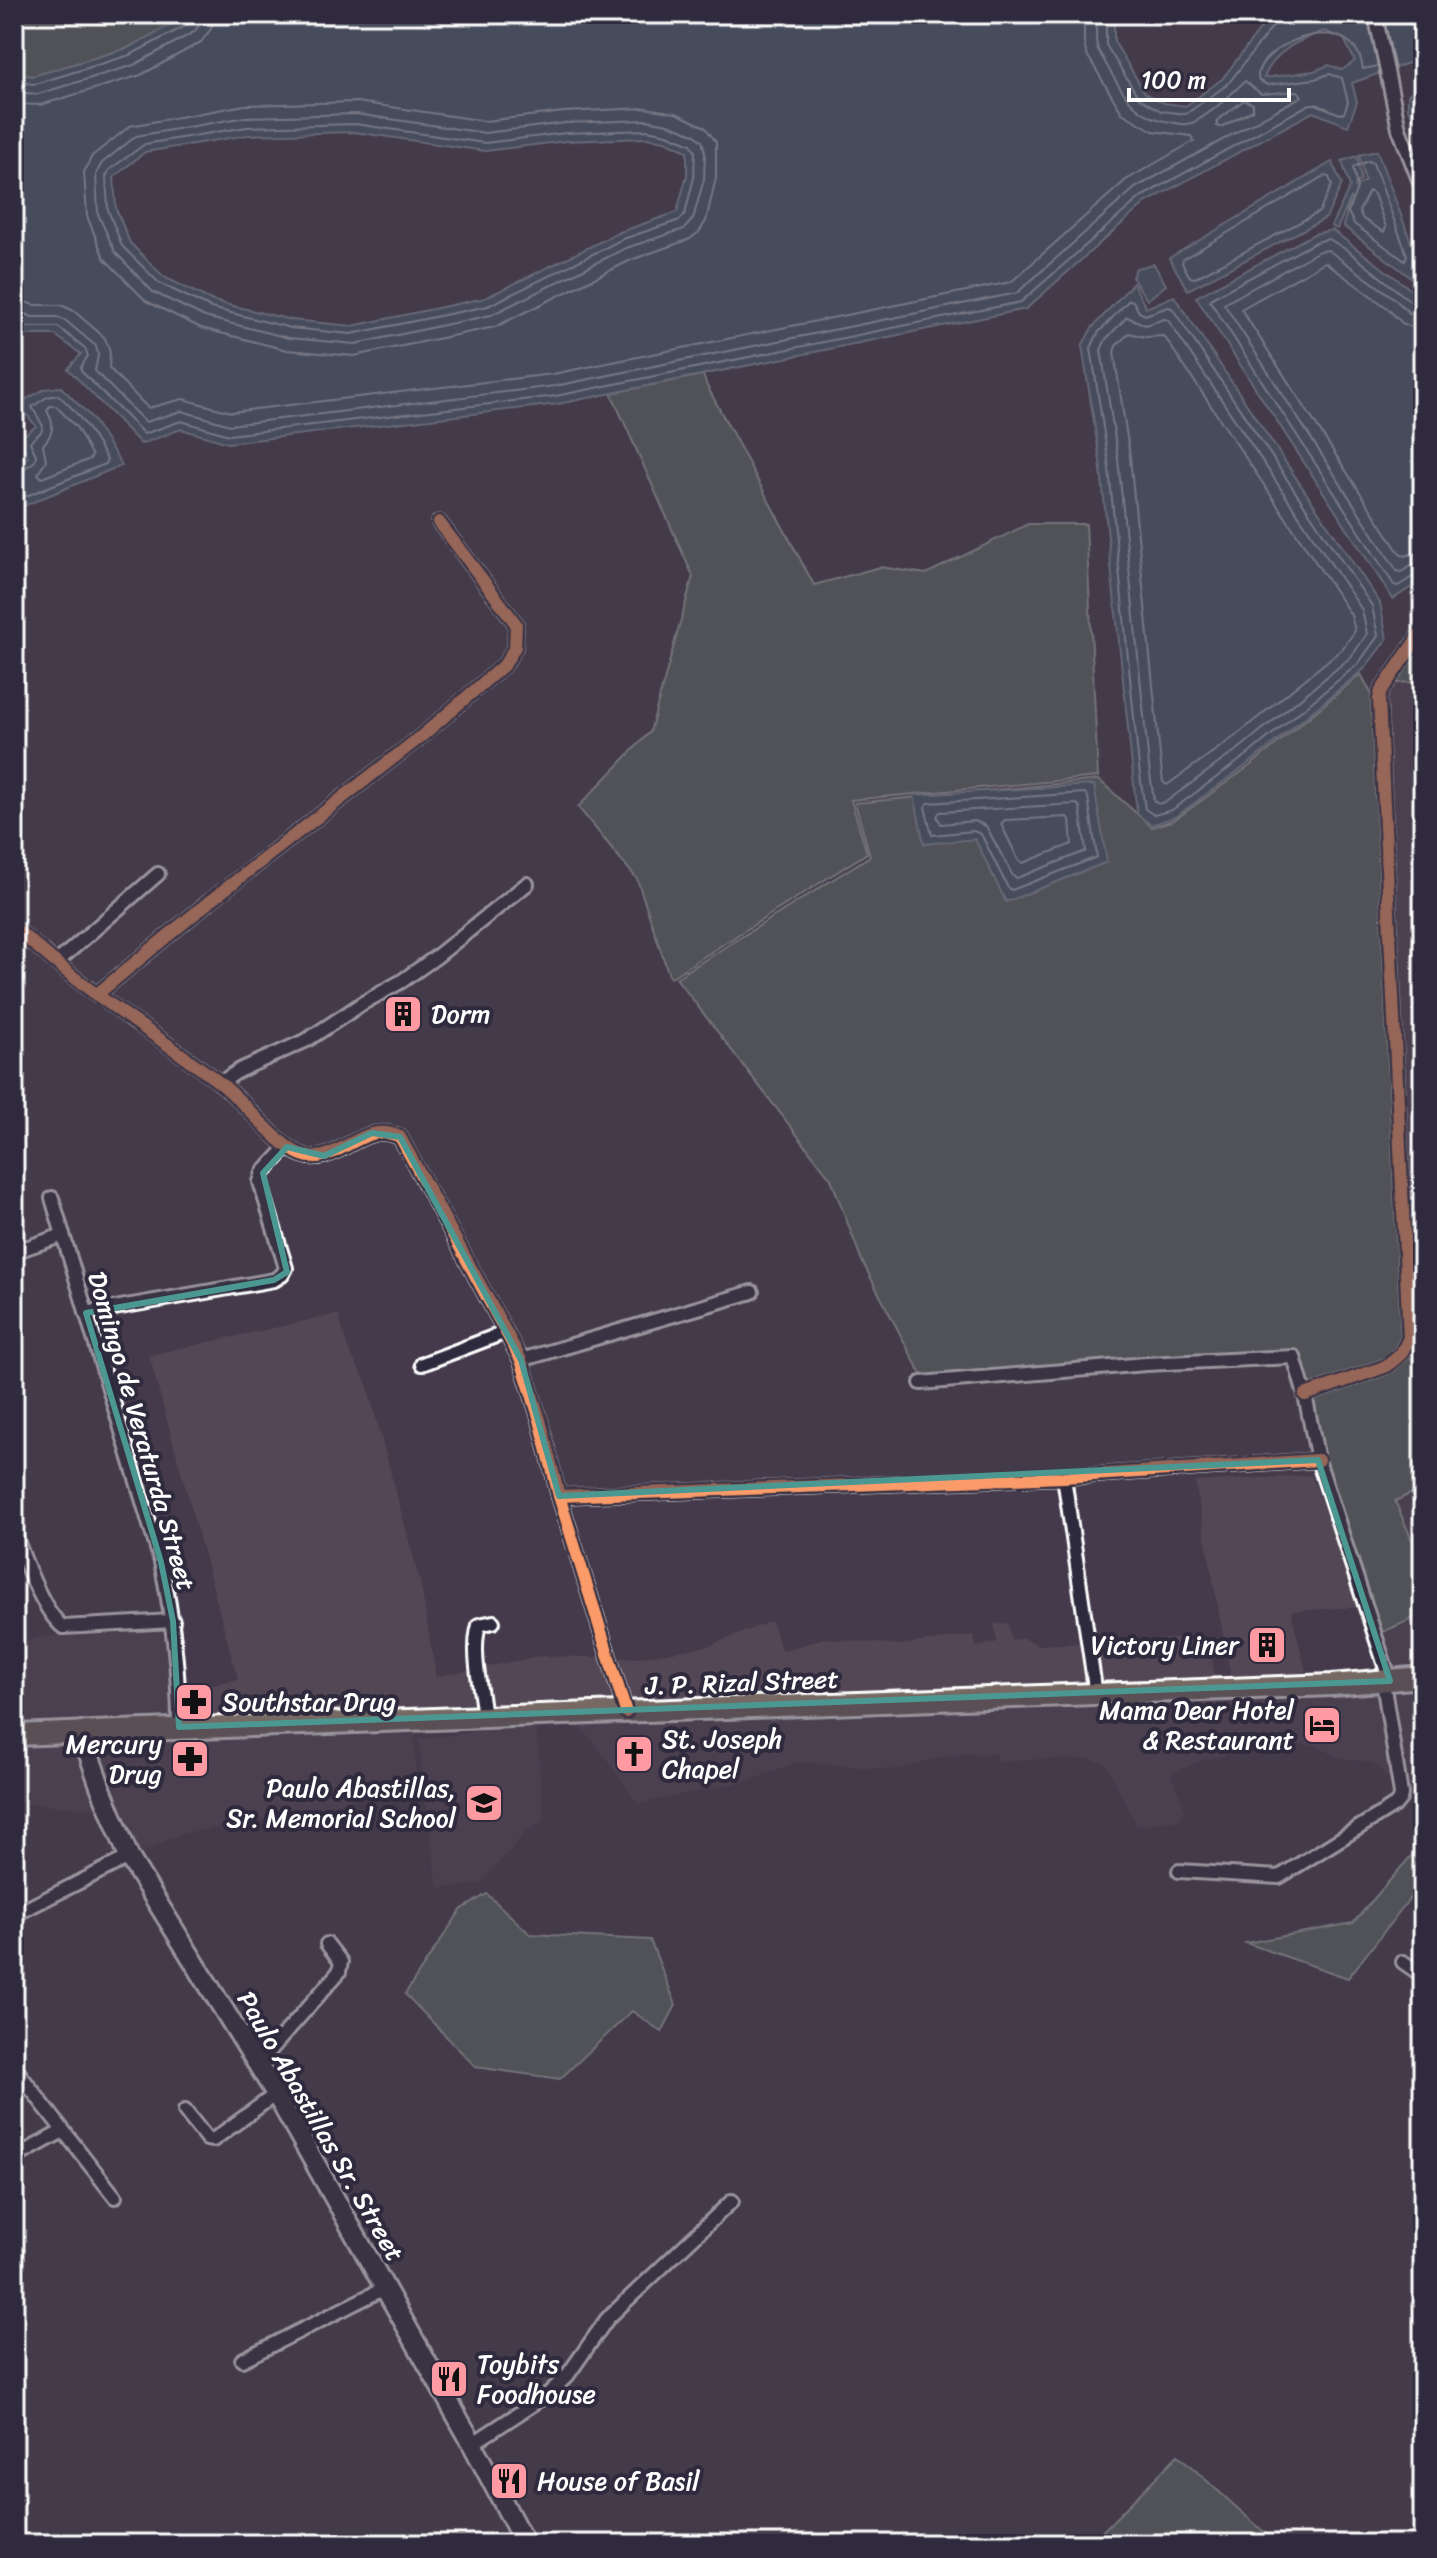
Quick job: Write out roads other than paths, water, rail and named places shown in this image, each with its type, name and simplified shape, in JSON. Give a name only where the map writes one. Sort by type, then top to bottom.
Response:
[{"type":"main road","name":"J. P. Rizal Street","points":[[14,1735],[1096,1695],[1423,1677]]},
{"type":"main road","name":"Paulo Abastillas Sr. Street","points":[[81,1731],[129,1857],[276,2094],[472,2444],[520,2542]]},
{"type":"street","points":[[1375,14],[1399,129],[1423,190]]},
{"type":"street","points":[[96,995],[210,901],[423,735],[505,664],[515,647],[516,624],[439,522]]},
{"type":"street","points":[[1305,1395],[1387,1366],[1401,1354],[1409,1338],[1379,699],[1381,691],[1423,630]]},
{"type":"street","points":[[57,962],[158,874]]},
{"type":"street","points":[[220,1083],[240,1070],[307,1040],[402,981],[527,884]]},
{"type":"street","points":[[14,928],[96,995],[220,1083],[287,1147],[310,1157],[324,1156],[372,1133],[387,1131],[400,1137],[521,1360],[559,1496],[626,1712]]},
{"type":"street","points":[[86,1313],[274,1280],[282,1275],[286,1268],[260,1182],[263,1173],[287,1147]]},
{"type":"street","name":"Domingo de Veraturda Street","points":[[52,1198],[161,1562],[173,1621],[179,1727]]},
{"type":"street","points":[[14,1252],[63,1235]]},
{"type":"street","points":[[521,1360],[752,1292]]},
{"type":"street","points":[[422,1364],[506,1332]]},
{"type":"street","points":[[921,1383],[1146,1364],[1294,1357],[1318,1460],[1386,1681],[1400,1799],[1279,1877],[1179,1871]]},
{"type":"street","points":[[559,1496],[1064,1477],[1318,1460]]},
{"type":"street","points":[[1064,1477],[1096,1695]]},
{"type":"street","points":[[14,1531],[52,1616],[63,1627],[173,1621]]},
{"type":"street","points":[[484,1717],[477,1629],[484,1623],[493,1622]]},
{"type":"street","points":[[14,1915],[129,1857]]},
{"type":"street","points":[[258,2064],[339,1972],[341,1962],[327,1944]]},
{"type":"street","points":[[1403,1962],[1423,1976]]},
{"type":"street","points":[[14,2067],[115,2197]]},
{"type":"street","points":[[185,2111],[207,2139],[213,2140],[276,2094]]},
{"type":"street","points":[[14,2158],[63,2131]]},
{"type":"street","points":[[472,2444],[547,2395],[567,2376],[607,2319],[732,2201]]},
{"type":"street","points":[[242,2360],[385,2288]]},
{"type":"water","points":[[190,14],[1114,14],[1114,41],[1145,93],[1164,103],[1186,106],[1222,79],[1272,14],[1276,14],[1275,18],[1290,14],[1423,14],[1423,58],[1352,83],[1357,102],[1348,126],[1313,112],[1145,203],[1026,309],[558,404],[228,443],[181,429],[141,444],[68,369],[81,354],[55,335],[25,335],[14,327],[14,74],[33,76],[128,48]],"holes":[[[1324,31],[1344,39],[1355,61],[1342,70],[1329,65],[1314,71],[1264,78],[1281,53]],[[354,132],[485,151],[567,141],[647,138],[665,141],[687,151],[687,175],[677,212],[620,232],[485,298],[352,326],[292,320],[213,301],[164,277],[130,243],[116,209],[114,177],[145,152],[248,135]]]},
{"type":"water","points":[[1423,81],[1423,131],[1408,109],[1408,95]]},
{"type":"water","points":[[1377,151],[1423,274],[1422,286],[1343,226],[1351,197],[1337,229],[1331,226],[1350,187],[1342,161],[1357,156],[1361,180],[1355,187],[1365,181],[1359,155]]},
{"type":"water","points":[[1332,162],[1342,184],[1326,218],[1188,290],[1169,258]]},
{"type":"water","points":[[1332,230],[1423,302],[1423,571],[1419,582],[1393,599],[1196,297],[1314,234]]},
{"type":"water","points":[[1154,264],[1166,285],[1147,300],[1132,277],[1136,268]]},
{"type":"water","points":[[1133,283],[1146,308],[1174,296],[1380,603],[1387,639],[1364,669],[1252,761],[1175,817],[1151,825],[1137,814],[1100,461],[1082,346],[1092,328]]},
{"type":"water","points":[[61,387],[91,417],[122,465],[14,510],[14,466],[28,457],[19,439],[36,426],[18,404],[45,389]]},
{"type":"water","points":[[1094,785],[1107,862],[1006,902],[975,839],[924,844],[914,795]]},
{"type":"place","name":"Dorm","points":[[403,1014]]},
{"type":"place","name":"Victory Liner","points":[[1267,1645]]},
{"type":"place","name":"Southstar Drug","points":[[194,1702]]},
{"type":"place","name":"Mama Dear Hotel & Restaurant","points":[[1322,1725]]},
{"type":"place","name":"St. Joseph Chapel","points":[[634,1754]]},
{"type":"place","name":"Mercury Drug","points":[[190,1759]]},
{"type":"place","name":"Paulo Abastillas, Sr. Memorial School","points":[[484,1803]]},
{"type":"place","name":"Toybits Foodhouse","points":[[449,2379]]},
{"type":"place","name":"House of Basil","points":[[509,2481]]}]
